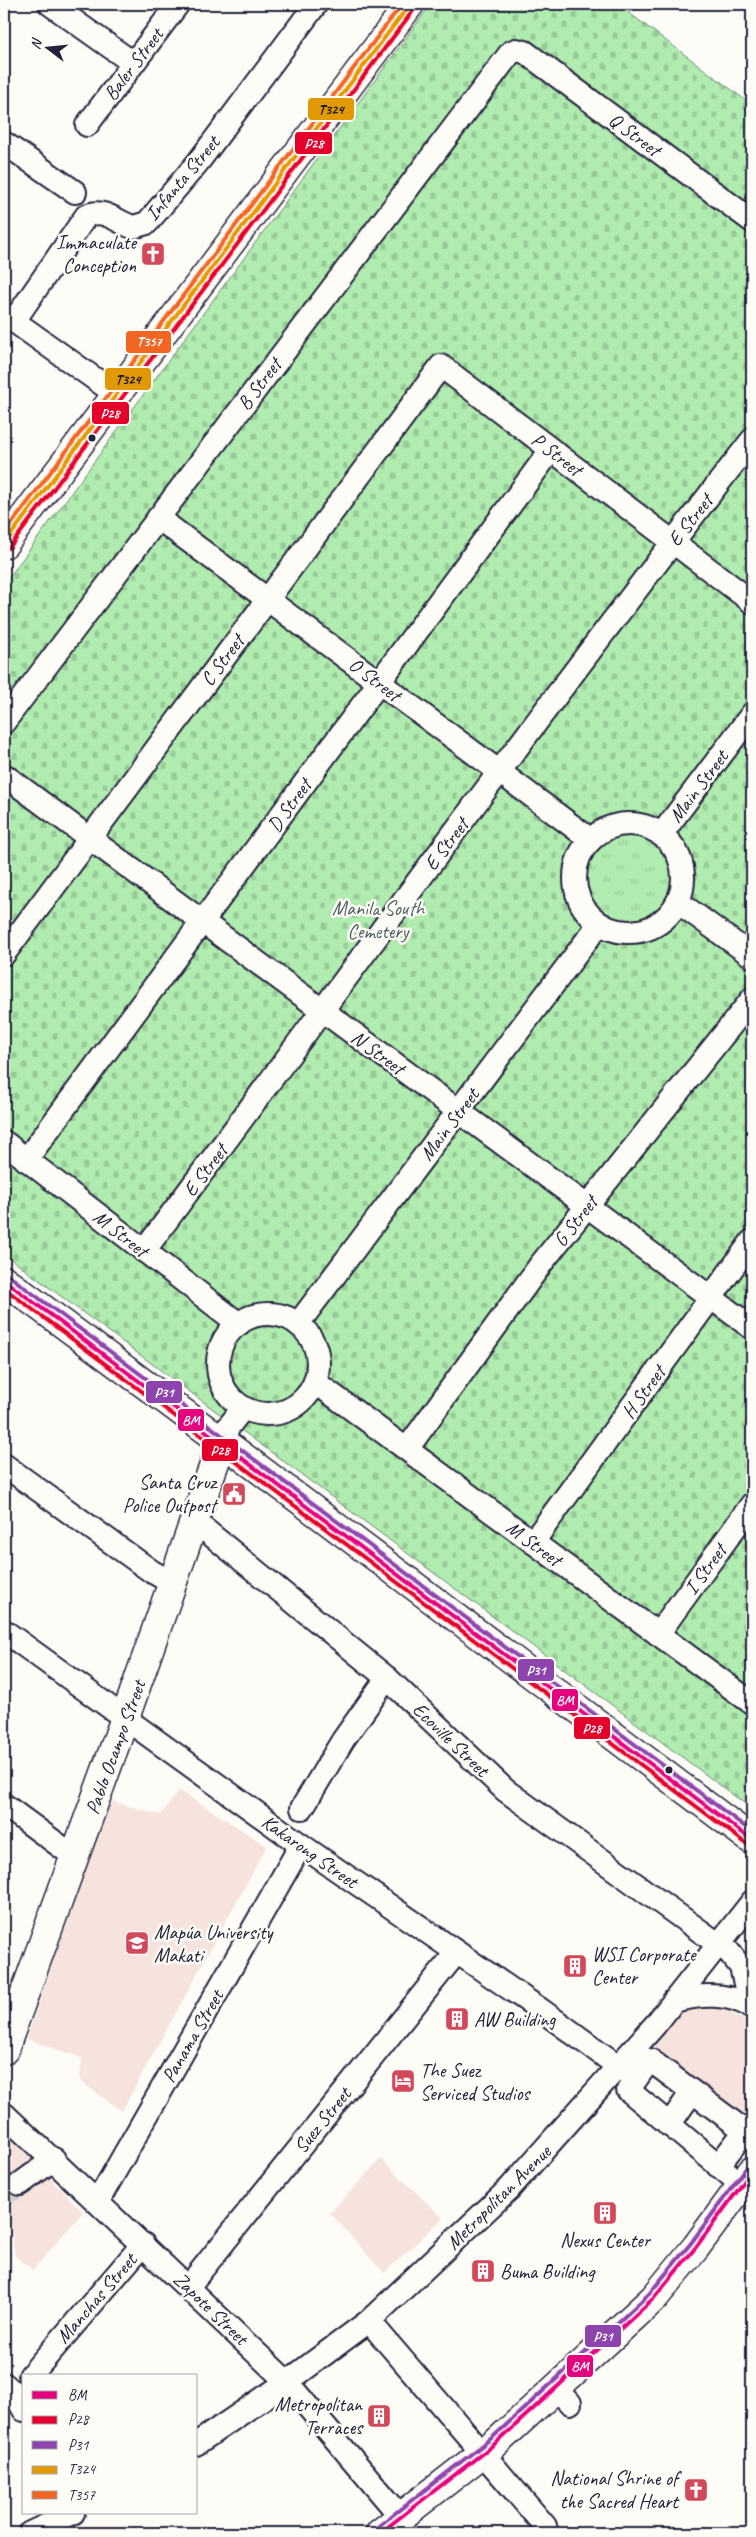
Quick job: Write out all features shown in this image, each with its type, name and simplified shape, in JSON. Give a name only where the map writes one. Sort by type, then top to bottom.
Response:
[{"type":"main road","points":[[4,544],[410,4]]},
{"type":"main road","points":[[4,1280],[752,1840]]},
{"type":"main road","name":"Pablo Ocampo Street","points":[[4,2050],[125,1718],[222,1442]]},
{"type":"main road","points":[[391,2526],[483,2453],[563,2396],[654,2298],[749,2178]]},
{"type":"street","points":[[50,4],[133,64]]},
{"type":"street","name":"Baler Street","points":[[87,125],[178,4]]},
{"type":"street","name":"Infanta Street","points":[[9,318],[86,216],[98,213],[106,214],[132,227],[147,223],[199,161],[316,4]]},
{"type":"street","name":"Q Street","points":[[516,50],[525,52],[752,221]]},
{"type":"street","name":"B Street","points":[[4,722],[509,54],[516,50]]},
{"type":"street","points":[[4,143],[75,192]]},
{"type":"street","points":[[9,318],[116,394]]},
{"type":"street","name":"P Street","points":[[441,366],[752,602]]},
{"type":"street","name":"C Street","points":[[4,954],[441,366]]},
{"type":"street","name":"E Street","points":[[144,1251],[500,772],[752,440]]},
{"type":"street","name":"D Street","points":[[26,1160],[551,450]]},
{"type":"street","name":"O Street","points":[[158,518],[591,840]]},
{"type":"street","name":"Main Street","points":[[661,835],[752,714]]},
{"type":"street","name":"N Street","points":[[4,775],[752,1328]]},
{"type":"street","name":"Main Street","points":[[625,824],[644,826],[661,835],[679,858],[682,873],[682,888],[678,902],[669,915],[643,931],[613,930],[599,924],[582,906],[575,884],[578,860],[591,840],[607,829],[625,824]]},
{"type":"street","points":[[678,902],[752,956]]},
{"type":"street","name":"Main Street","points":[[298,1324],[599,924]]},
{"type":"street","name":"G Street","points":[[407,1449],[541,1264],[752,999]]},
{"type":"street","name":"M Street","points":[[4,1142],[238,1324]]},
{"type":"street","name":"H Street","points":[[534,1542],[752,1242]]},
{"type":"street","points":[[268,1314],[284,1316],[298,1324],[310,1336],[316,1350],[318,1366],[315,1382],[308,1395],[298,1405],[285,1412],[270,1415],[256,1414],[243,1408],[230,1397],[222,1383],[218,1367],[220,1351],[227,1336],[238,1324],[252,1316],[268,1314]]},
{"type":"street","name":"M Street","points":[[315,1382],[752,1704]]},
{"type":"street","points":[[222,1442],[229,1426],[243,1408]]},
{"type":"street","points":[[4,1464],[151,1571],[172,1583]]},
{"type":"street","name":"I Street","points":[[658,1634],[752,1504]]},
{"type":"street","name":"Ecoville Street","points":[[193,1520],[387,1678],[505,1790],[729,1952],[741,1967],[751,2006]]},
{"type":"street","name":"Kakarong Street","points":[[4,1631],[301,1844],[627,2073]]},
{"type":"street","points":[[302,1808],[343,1740],[387,1678]]},
{"type":"street","points":[[4,1805],[75,1857]]},
{"type":"street","name":"Panama Street","points":[[98,2201],[301,1844]]},
{"type":"street","name":"Metropolitan Avenue","points":[[198,2443],[287,2382],[369,2321],[509,2189],[627,2073],[674,2001],[752,1902]]},
{"type":"street","name":"Suez Street","points":[[188,2287],[456,1953]]},
{"type":"street","points":[[674,2001],[698,1995],[721,1996],[751,2006]]},
{"type":"street","points":[[718,2166],[749,2134],[650,2060],[627,2073],[628,2090],[718,2166],[749,2178]]},
{"type":"street","points":[[670,2125],[692,2092]]},
{"type":"street","name":"Zapote Street","points":[[4,2114],[54,2159],[287,2382],[391,2526]]},
{"type":"street","points":[[20,2184],[54,2159]]},
{"type":"street","name":"Manchas Street","points":[[32,2374],[143,2244]]},
{"type":"street","points":[[369,2321],[545,2526],[547,2533]]},
{"type":"street","points":[[30,2533],[71,2514]]},
{"type":"shaded area","name":"Mapúa University Makati","points":[[179,1790],[267,1846],[122,2111],[80,2081],[82,2058],[26,2039],[110,1801],[161,1815]]},
{"type":"shaded area","points":[[702,2001],[725,2009],[752,2025],[752,2129],[644,2060],[688,2003]]},
{"type":"shaded area","points":[[4,2131],[83,2212],[33,2270],[15,2256],[10,2220],[4,2218]]},
{"type":"shaded area","points":[[381,2159],[443,2218],[384,2273],[330,2213]]},
{"type":"green space","name":"Manila South Cemetery","points":[[431,4],[617,4],[752,105],[752,1809],[4,1254],[4,584]]},
{"type":"green space","points":[[629,824],[650,828],[667,840],[679,857],[683,878],[679,899],[667,916],[650,928],[629,932],[608,928],[591,916],[579,899],[575,878],[579,857],[591,840],[608,828]]},
{"type":"tunnel","points":[[4,2189],[12,2191],[20,2184]]},
{"type":"transit line","name":"T357","points":[[4,534],[402,4]]},
{"type":"transit line","name":"T324","points":[[4,544],[410,4]]},
{"type":"transit line","name":"P28","points":[[9,548],[415,8]]},
{"type":"transit line","name":"P31","points":[[8,1275],[752,1832]]},
{"type":"transit line","name":"BM","points":[[4,1280],[752,1840]]},
{"type":"transit line","name":"P28","points":[[4,1288],[748,1845]]},
{"type":"transit line","name":"P31","points":[[376,2528],[493,2437],[649,2294],[691,2243],[747,2167]]},
{"type":"transit line","name":"BM","points":[[380,2533],[497,2442],[654,2298],[696,2247],[752,2171]]},
{"type":"place","name":"Immaculate Conception","points":[[153,254]]},
{"type":"place","name":"Santa Cruz Police Outpost","points":[[234,1494]]},
{"type":"place","name":"Mapúa University Makati","points":[[137,1943]]},
{"type":"place","name":"WSI Corporate Center","points":[[575,1966]]},
{"type":"place","name":"AW Building","points":[[457,2019]]},
{"type":"place","name":"The Suez Serviced Studios","points":[[403,2081]]},
{"type":"place","name":"Nexus Center","points":[[605,2213]]},
{"type":"place","name":"Buma Building","points":[[483,2271]]},
{"type":"place","name":"Metropolitan Terraces","points":[[379,2416]]},
{"type":"place","name":"National Shrine of the Sacred Heart","points":[[696,2490]]}]
